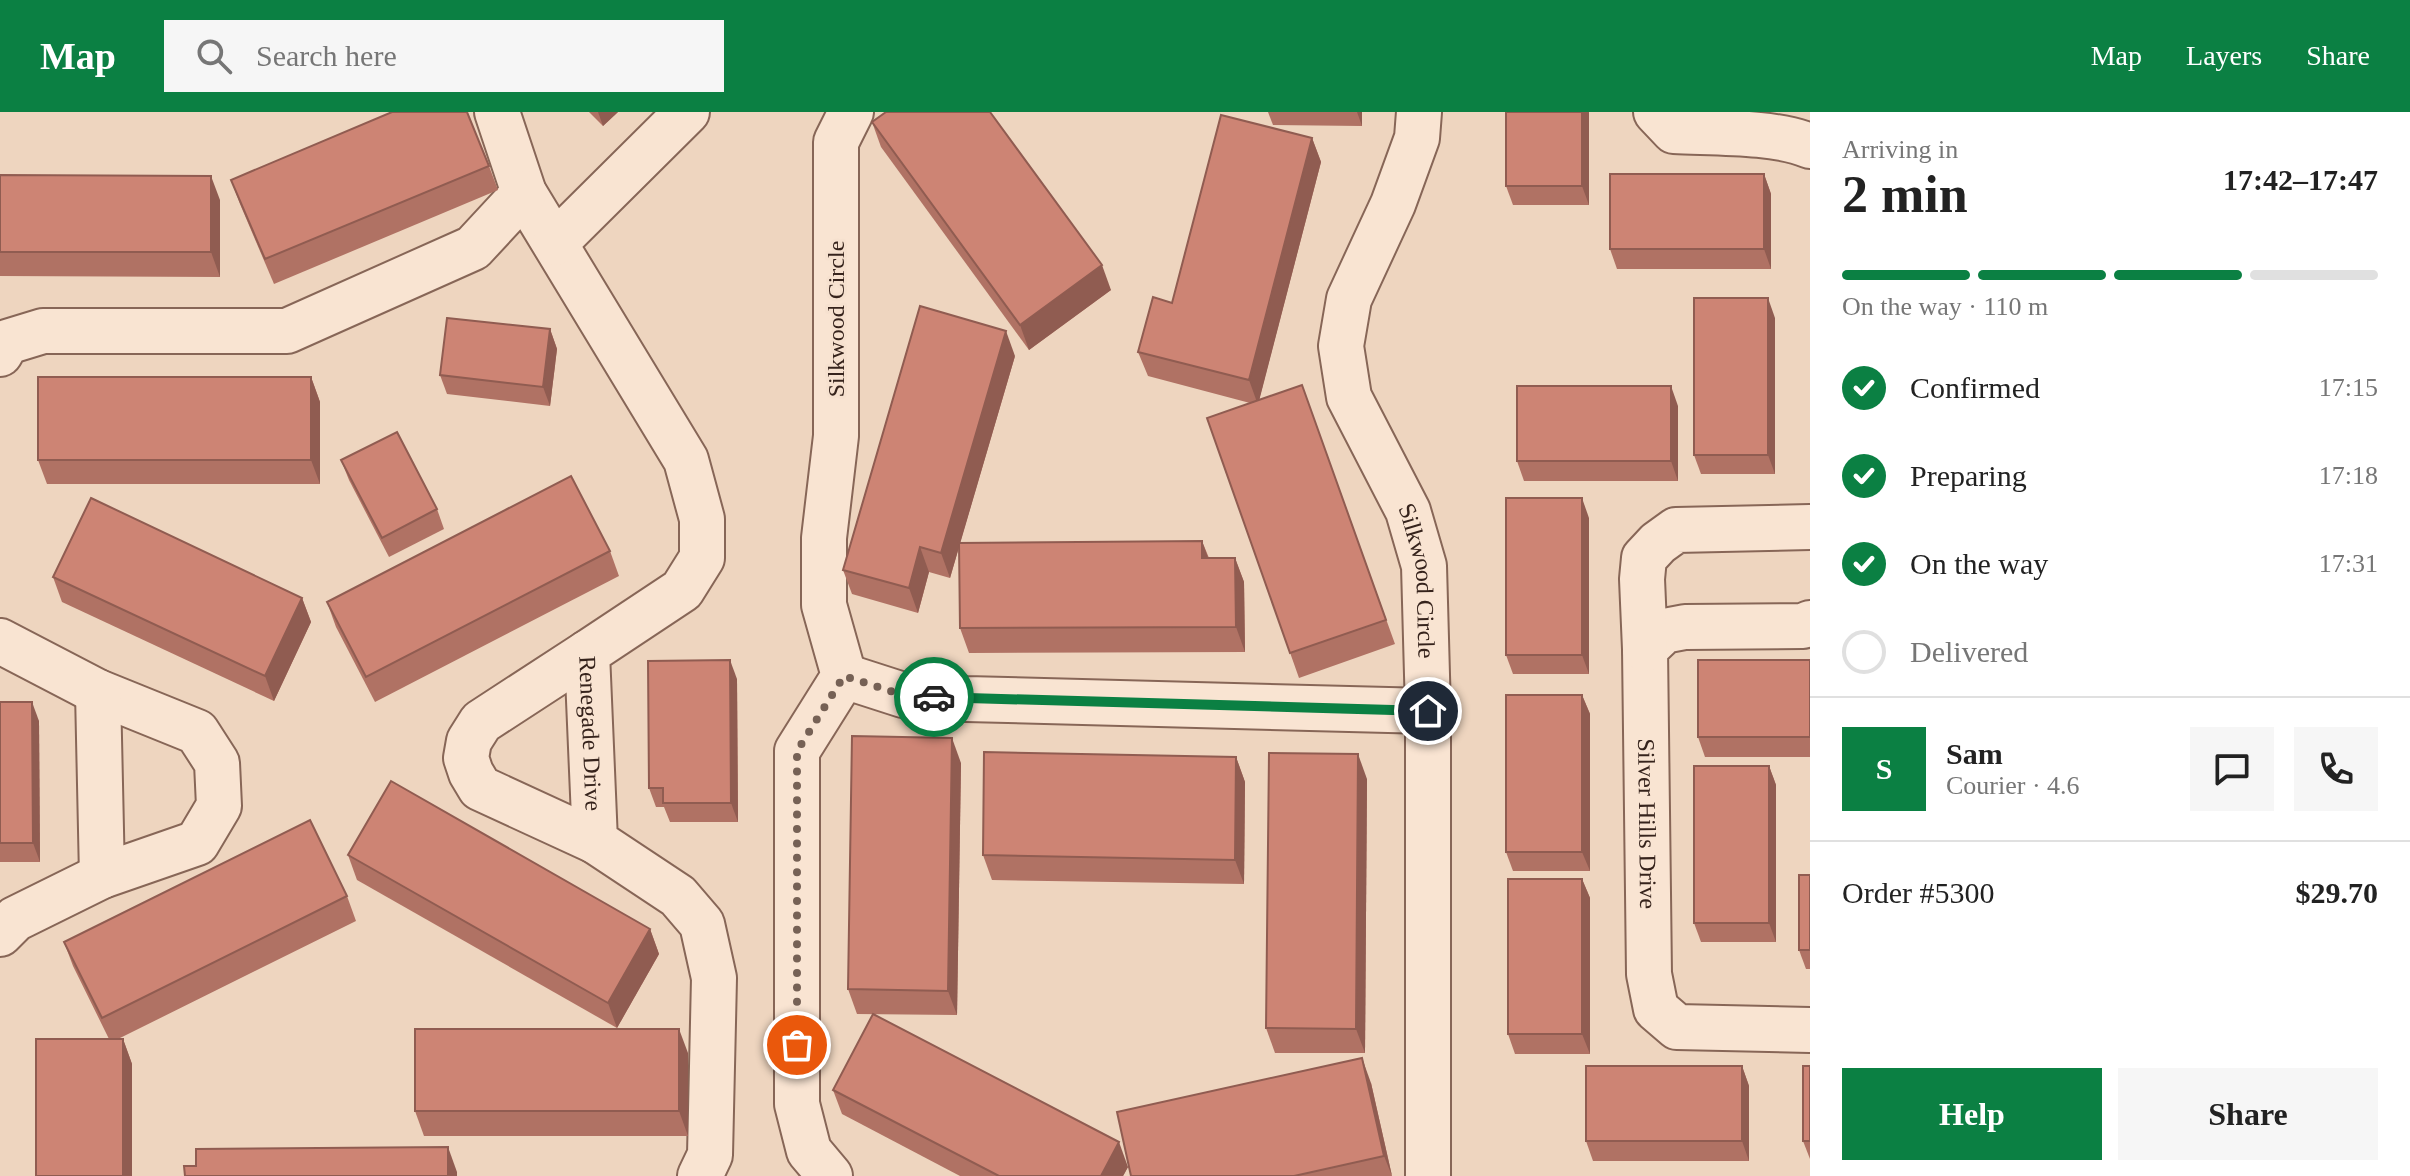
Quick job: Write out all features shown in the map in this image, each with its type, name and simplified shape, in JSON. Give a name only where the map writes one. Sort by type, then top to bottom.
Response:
[{"type":"street","name":"Renegade Drive","points":[[497,112],[524,193],[686,460],[702,519],[702,558],[682,590],[587,653],[595,841],[678,896],[702,924],[714,978],[710,1155],[700,1176]]},
{"type":"street","points":[[555,243],[687,112]]},
{"type":"street","name":"Silkwood Circle","points":[[844,676],[824,605],[824,538],[836,436],[836,142],[851,112]]},
{"type":"street","name":"Silkwood Circle","points":[[1419,112],[1417,138],[1393,204],[1349,299],[1341,346],[1349,397],[1408,511],[1424,566],[1428,711],[1428,1176]]},
{"type":"street","points":[[1656,112],[1674,131],[1772,137],[1810,146]]},
{"type":"street","points":[[0,354],[7,342],[43,331],[287,331],[473,248],[524,193]]},
{"type":"street","name":"Silver Hills Drive","points":[[1810,527],[1676,530],[1644,558],[1642,579],[1649,974],[1656,1009],[1677,1027],[1810,1030]]},
{"type":"street","points":[[1645,649],[1664,631],[1685,627],[1803,626],[1810,623]]},
{"type":"street","points":[[0,641],[98,692],[197,732],[217,763],[219,806],[197,843],[102,876],[15,919],[0,934]]},
{"type":"street","points":[[587,653],[481,722],[469,741],[466,758],[480,788],[595,841]]},
{"type":"street","points":[[830,1176],[809,1151],[797,1104],[797,751],[844,676],[903,695],[966,699],[1428,711]]},
{"type":"street","points":[[98,692],[102,876]]},
{"type":"building","points":[[392,112],[467,112],[489,166],[265,259],[231,180]]},
{"type":"building","points":[[886,112],[990,112],[1102,265],[1020,325],[872,122]]},
{"type":"building","points":[[1506,112],[1582,112],[1582,186],[1506,186]]},
{"type":"building","points":[[1221,115],[1312,138],[1249,380],[1138,352],[1153,297],[1172,303]]},
{"type":"building","points":[[1610,174],[1764,174],[1764,249],[1610,249]]},
{"type":"building","points":[[0,175],[211,176],[211,252],[0,252]]},
{"type":"building","points":[[1694,298],[1768,298],[1768,455],[1694,455]]},
{"type":"building","points":[[920,306],[1006,331],[941,553],[920,547],[909,588],[843,570]]},
{"type":"building","points":[[447,318],[550,329],[543,387],[440,375]]},
{"type":"building","points":[[38,377],[311,377],[311,460],[38,460]]},
{"type":"building","points":[[1302,385],[1386,620],[1290,653],[1207,418]]},
{"type":"building","points":[[1517,386],[1671,386],[1671,461],[1517,461]]},
{"type":"building","points":[[397,432],[437,509],[382,538],[341,460]]},
{"type":"building","points":[[571,476],[610,551],[366,677],[327,602]]},
{"type":"building","points":[[91,498],[302,598],[265,676],[53,577]]},
{"type":"building","points":[[1506,498],[1582,498],[1582,655],[1506,655]]},
{"type":"building","points":[[1202,541],[1202,558],[1235,558],[1236,627],[960,628],[959,543]]},
{"type":"building","points":[[730,660],[731,803],[663,803],[663,788],[649,788],[648,661]]},
{"type":"building","points":[[1698,660],[1810,660],[1810,737],[1698,737]]},
{"type":"building","points":[[1506,695],[1582,695],[1582,852],[1506,852]]},
{"type":"building","points":[[0,702],[32,702],[33,843],[0,843]]},
{"type":"building","points":[[852,736],[952,738],[948,991],[848,989]]},
{"type":"building","points":[[984,752],[1236,757],[1235,860],[983,855]]},
{"type":"building","points":[[1269,753],[1358,754],[1356,1029],[1266,1028]]},
{"type":"building","points":[[1694,766],[1769,766],[1769,923],[1694,923]]},
{"type":"building","points":[[391,781],[650,929],[608,1003],[348,855]]},
{"type":"building","points":[[310,820],[347,896],[102,1018],[64,942]]},
{"type":"building","points":[[1799,875],[1810,875],[1810,950],[1799,950]]},
{"type":"building","points":[[1508,879],[1582,879],[1582,1034],[1508,1034]]},
{"type":"building","points":[[873,1014],[1119,1142],[1101,1176],[999,1176],[833,1090]]},
{"type":"building","points":[[415,1029],[679,1029],[679,1111],[415,1111]]},
{"type":"building","points":[[36,1039],[123,1039],[123,1176],[36,1176]]},
{"type":"building","points":[[1362,1058],[1384,1156],[1294,1176],[1131,1176],[1117,1112]]},
{"type":"building","points":[[1586,1066],[1742,1066],[1742,1141],[1586,1141]]},
{"type":"building","points":[[1803,1066],[1810,1066],[1810,1141],[1803,1141]]},
{"type":"building","points":[[448,1147],[448,1176],[185,1176],[184,1166],[196,1166],[196,1149]]},
{"type":"way so far","points":[[797,1045],[797,751],[844,676],[903,695],[934,697]]},
{"type":"route","points":[[934,697],[1428,711]]}]
